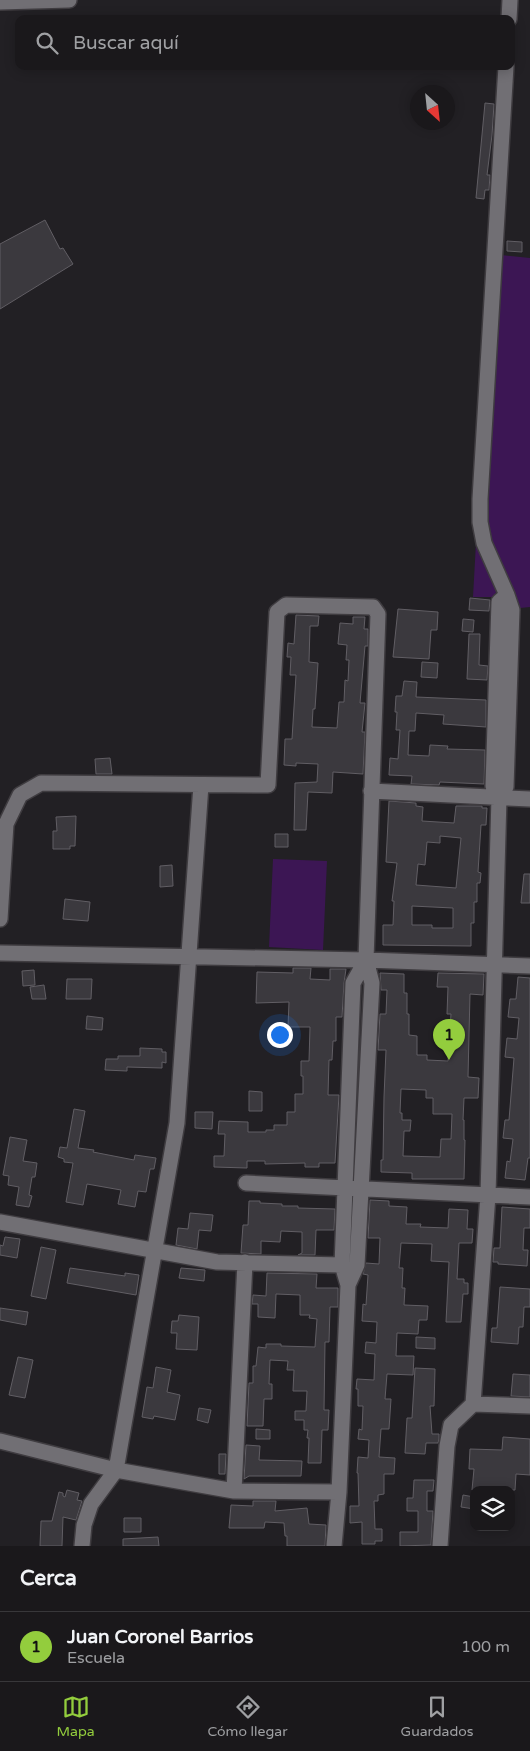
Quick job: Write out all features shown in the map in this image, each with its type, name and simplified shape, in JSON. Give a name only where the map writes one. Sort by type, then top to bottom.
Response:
[{"type":"street","points":[[0,2],[69,0]]},
{"type":"street","points":[[509,15],[510,0]]},
{"type":"street","points":[[440,1546],[447,1446],[451,1424],[473,1404],[488,1195],[499,797],[506,787],[512,610],[484,543],[480,522],[480,499],[506,70]]},
{"type":"street","points":[[0,919],[6,824],[20,795],[41,783],[268,785],[277,612],[286,605],[373,607],[378,614],[366,960],[372,983],[357,1265],[348,1285]]},
{"type":"street","points":[[82,1546],[84,1525],[91,1504],[116,1470],[177,1122],[201,785]]},
{"type":"street","points":[[371,791],[530,799]]},
{"type":"street","points":[[0,953],[366,960],[530,966]]},
{"type":"street","points":[[334,1546],[339,1492],[348,1285],[342,1265],[353,983],[366,960]]},
{"type":"street","points":[[246,1183],[530,1197]]},
{"type":"street","points":[[0,1222],[217,1262],[342,1265]]},
{"type":"street","points":[[234,1491],[245,1262]]},
{"type":"street","points":[[473,1404],[530,1406]]},
{"type":"street","points":[[0,1441],[116,1470],[234,1491],[339,1492]]},
{"type":"shaded area","points":[[492,254],[530,258],[530,607],[520,608],[510,588],[499,588],[493,597],[473,597]]},
{"type":"shaded area","points":[[273,859],[327,861],[323,950],[269,947]]},
{"type":"building","points":[[485,103],[494,104],[487,175],[490,175],[489,190],[485,190],[484,199],[476,198]]},
{"type":"building","points":[[45,220],[60,249],[63,248],[73,264],[0,309],[0,244]]},
{"type":"building","points":[[507,241],[522,242],[522,252],[507,251]]},
{"type":"building","points":[[470,598],[490,600],[489,611],[469,610]]},
{"type":"building","points":[[398,609],[438,612],[437,630],[431,630],[429,659],[393,657]]},
{"type":"building","points":[[296,615],[319,616],[318,626],[310,626],[309,662],[318,663],[312,727],[337,728],[339,702],[344,702],[345,680],[348,681],[349,660],[346,660],[347,645],[338,644],[340,623],[353,624],[353,617],[365,617],[364,629],[368,629],[368,646],[365,646],[360,703],[365,703],[362,732],[365,732],[363,774],[333,772],[332,793],[308,792],[306,830],[294,830],[295,783],[317,782],[318,764],[296,763],[296,766],[284,765],[285,739],[292,739],[296,675],[290,675],[291,657],[287,657],[288,643],[294,644]]},
{"type":"building","points":[[463,619],[474,620],[473,632],[462,631]]},
{"type":"building","points":[[469,634],[480,634],[479,665],[488,666],[487,680],[467,679]]},
{"type":"building","points":[[422,662],[438,663],[437,678],[421,677]]},
{"type":"building","points":[[404,681],[417,682],[416,697],[486,700],[486,727],[443,724],[444,715],[416,713],[415,731],[409,731],[408,755],[429,756],[430,745],[448,746],[447,749],[485,750],[484,784],[440,782],[439,785],[411,784],[412,776],[389,775],[390,758],[398,759],[400,730],[396,730],[396,696],[402,696]]},
{"type":"building","points":[[110,758],[112,774],[96,774],[95,759]]},
{"type":"building","points":[[389,801],[416,803],[416,806],[423,807],[422,821],[454,823],[456,806],[482,806],[482,808],[487,808],[486,825],[481,825],[478,872],[481,873],[480,883],[477,883],[477,902],[474,902],[474,923],[471,923],[471,946],[383,945],[383,925],[393,925],[394,901],[392,901],[397,863],[386,862]],"holes":[[[440,836],[461,838],[456,888],[416,885],[418,864],[425,865],[427,842],[440,843]],[[412,906],[453,908],[453,928],[432,928],[432,925],[412,925]]]},
{"type":"building","points":[[76,816],[75,846],[70,846],[70,849],[53,849],[53,831],[57,831],[56,817]]},
{"type":"building","points":[[275,834],[288,834],[288,847],[275,847]]},
{"type":"building","points":[[172,865],[173,886],[160,887],[160,866]]},
{"type":"building","points":[[524,874],[530,874],[530,903],[521,903]]},
{"type":"building","points":[[65,899],[90,902],[88,921],[63,919]]},
{"type":"building","points":[[293,968],[311,968],[310,979],[330,980],[330,969],[346,969],[342,1017],[336,1017],[336,1041],[333,1041],[332,1060],[329,1060],[328,1095],[339,1095],[335,1163],[319,1163],[319,1167],[305,1167],[305,1163],[265,1164],[265,1161],[247,1161],[247,1168],[214,1167],[214,1156],[224,1156],[225,1134],[218,1134],[219,1121],[248,1122],[248,1132],[274,1130],[274,1125],[287,1125],[287,1112],[295,1112],[295,1094],[303,1094],[301,1061],[309,1061],[310,1027],[288,1027],[289,1002],[256,1003],[257,972],[293,973]]},
{"type":"building","points":[[34,970],[35,985],[23,986],[22,971]]},
{"type":"building","points":[[380,973],[404,974],[404,993],[407,993],[407,1014],[409,1014],[409,1035],[417,1036],[417,1055],[427,1055],[427,1060],[448,1061],[451,1014],[447,1014],[448,987],[437,987],[438,973],[484,974],[483,995],[470,994],[468,1077],[479,1078],[478,1098],[464,1098],[464,1179],[412,1179],[412,1173],[381,1172],[381,1160],[383,1160],[386,1050],[378,1050],[380,1014],[386,1014],[387,990],[381,990]],"holes":[[[401,1089],[426,1090],[426,1098],[433,1098],[433,1114],[452,1114],[451,1139],[441,1139],[440,1157],[403,1156],[404,1131],[410,1131],[411,1120],[402,1120],[402,1113],[400,1113]]]},
{"type":"building","points":[[518,977],[530,978],[530,1158],[528,1158],[525,1180],[505,1178],[507,1161],[510,1162],[513,1139],[503,1138],[505,1120],[509,1120],[514,1058],[505,1057],[507,1038],[517,1039],[519,1018],[508,1017],[510,999],[516,999]]},
{"type":"building","points":[[67,979],[92,979],[91,999],[66,999]]},
{"type":"building","points":[[44,985],[46,999],[32,999],[30,987]]},
{"type":"building","points":[[87,1016],[103,1018],[102,1030],[86,1029]]},
{"type":"building","points":[[140,1048],[162,1049],[162,1052],[166,1052],[166,1063],[162,1062],[162,1068],[127,1067],[127,1071],[105,1070],[106,1059],[118,1059],[118,1056],[140,1056]]},
{"type":"building","points":[[249,1091],[262,1092],[262,1111],[249,1111]]},
{"type":"building","points":[[74,1109],[85,1111],[78,1148],[134,1160],[135,1155],[156,1158],[154,1169],[150,1169],[146,1192],[138,1191],[135,1207],[118,1204],[121,1190],[87,1184],[83,1205],[66,1202],[73,1163],[64,1162],[64,1159],[58,1157],[60,1147],[67,1148]]},
{"type":"building","points":[[195,1112],[213,1112],[212,1129],[195,1128]]},
{"type":"building","points":[[10,1137],[27,1140],[23,1161],[37,1163],[35,1177],[32,1177],[29,1195],[32,1196],[29,1207],[16,1205],[19,1187],[8,1185],[9,1176],[3,1175]]},
{"type":"building","points":[[370,1200],[389,1201],[389,1206],[407,1207],[406,1224],[421,1224],[420,1227],[448,1228],[449,1209],[468,1210],[467,1229],[473,1229],[472,1243],[459,1243],[457,1279],[464,1279],[464,1283],[468,1283],[468,1294],[463,1294],[461,1322],[446,1322],[449,1262],[431,1261],[432,1244],[401,1243],[399,1268],[403,1268],[402,1288],[405,1288],[404,1305],[428,1306],[427,1320],[419,1320],[418,1334],[397,1333],[396,1356],[414,1356],[413,1375],[387,1374],[385,1399],[391,1399],[389,1429],[381,1429],[379,1457],[395,1458],[394,1474],[384,1474],[384,1494],[378,1495],[378,1501],[374,1501],[375,1529],[382,1529],[382,1541],[375,1541],[375,1544],[362,1544],[362,1522],[350,1523],[350,1506],[359,1506],[358,1457],[368,1458],[369,1440],[358,1439],[359,1429],[362,1430],[363,1406],[358,1406],[357,1379],[374,1380],[375,1354],[365,1353],[366,1342],[376,1343],[377,1322],[362,1321],[363,1304],[366,1305],[368,1275],[363,1274],[366,1263],[379,1264],[380,1238],[368,1238]]},
{"type":"building","points":[[249,1201],[282,1204],[282,1206],[298,1206],[298,1208],[335,1209],[334,1230],[316,1230],[315,1255],[298,1255],[302,1253],[302,1232],[281,1231],[280,1242],[261,1241],[261,1254],[241,1253],[243,1225],[248,1225]]},
{"type":"building","points":[[502,1207],[530,1209],[530,1228],[524,1228],[523,1250],[528,1250],[527,1266],[493,1262],[494,1248],[500,1248]]},
{"type":"building","points":[[190,1213],[213,1215],[211,1231],[199,1230],[197,1249],[176,1245],[178,1228],[188,1229]]},
{"type":"building","points":[[5,1237],[20,1239],[17,1258],[0,1255],[0,1245],[3,1246]]},
{"type":"building","points":[[41,1247],[56,1250],[46,1299],[31,1296]]},
{"type":"building","points":[[70,1268],[125,1276],[125,1273],[139,1275],[136,1295],[67,1283]]},
{"type":"building","points":[[181,1268],[205,1270],[204,1281],[179,1278]]},
{"type":"building","points":[[267,1273],[317,1274],[316,1288],[338,1288],[338,1307],[330,1307],[329,1342],[325,1342],[324,1410],[329,1410],[328,1430],[322,1430],[321,1463],[308,1463],[308,1430],[304,1430],[304,1420],[295,1420],[295,1411],[306,1411],[307,1391],[293,1391],[294,1370],[287,1370],[288,1361],[270,1360],[269,1384],[272,1384],[272,1399],[264,1399],[263,1426],[247,1426],[249,1383],[253,1383],[253,1366],[256,1366],[258,1347],[266,1348],[266,1344],[281,1344],[281,1346],[315,1347],[317,1319],[309,1318],[310,1315],[300,1315],[300,1295],[276,1294],[275,1318],[258,1317],[258,1304],[252,1304],[253,1295],[266,1296]]},
{"type":"building","points":[[500,1287],[530,1289],[530,1307],[524,1307],[523,1327],[519,1327],[518,1344],[491,1342],[492,1328],[497,1328]]},
{"type":"building","points":[[0,1308],[28,1312],[26,1325],[0,1320]]},
{"type":"building","points":[[179,1315],[199,1317],[197,1350],[176,1349],[177,1333],[171,1333],[172,1321],[178,1321]]},
{"type":"building","points":[[416,1337],[435,1338],[435,1349],[416,1348]]},
{"type":"building","points":[[18,1357],[33,1360],[25,1398],[9,1395]]},
{"type":"building","points":[[156,1367],[171,1370],[167,1392],[180,1395],[175,1420],[154,1416],[153,1419],[142,1417],[147,1387],[153,1388]]},
{"type":"building","points":[[415,1368],[435,1369],[434,1406],[430,1406],[432,1434],[439,1434],[439,1439],[438,1443],[426,1443],[425,1454],[405,1453],[407,1418],[412,1418]]},
{"type":"building","points":[[513,1374],[530,1375],[530,1397],[511,1396]]},
{"type":"building","points":[[199,1408],[211,1410],[208,1423],[197,1420]]},
{"type":"building","points":[[256,1429],[270,1430],[270,1439],[256,1439]]},
{"type":"building","points":[[503,1437],[530,1439],[530,1475],[516,1474],[515,1490],[515,1486],[472,1486],[474,1469],[469,1469],[470,1449],[502,1450]]},
{"type":"building","points":[[246,1445],[260,1446],[259,1460],[302,1461],[301,1476],[249,1476],[244,1479]]},
{"type":"building","points":[[219,1454],[226,1454],[225,1474],[219,1474]]},
{"type":"building","points":[[414,1480],[434,1480],[433,1491],[427,1491],[427,1511],[433,1511],[431,1545],[400,1546],[400,1532],[418,1532],[418,1511],[407,1511],[407,1498],[413,1498]]},
{"type":"building","points":[[67,1490],[79,1493],[77,1500],[82,1501],[76,1520],[63,1517],[62,1546],[40,1546],[41,1521],[52,1521],[59,1492],[63,1493],[65,1497]]},
{"type":"building","points":[[463,1495],[470,1496],[470,1508],[461,1507]]},
{"type":"building","points":[[253,1501],[276,1501],[275,1511],[307,1508],[309,1524],[326,1525],[325,1546],[287,1546],[284,1523],[265,1522],[264,1528],[229,1528],[231,1505],[253,1506]]},
{"type":"building","points":[[124,1518],[141,1518],[141,1532],[124,1532]]},
{"type":"building","points":[[158,1537],[159,1546],[123,1546],[123,1539]]},
{"type":"place","name":"Juan Coronel Barrios","points":[[449,1060]]}]
